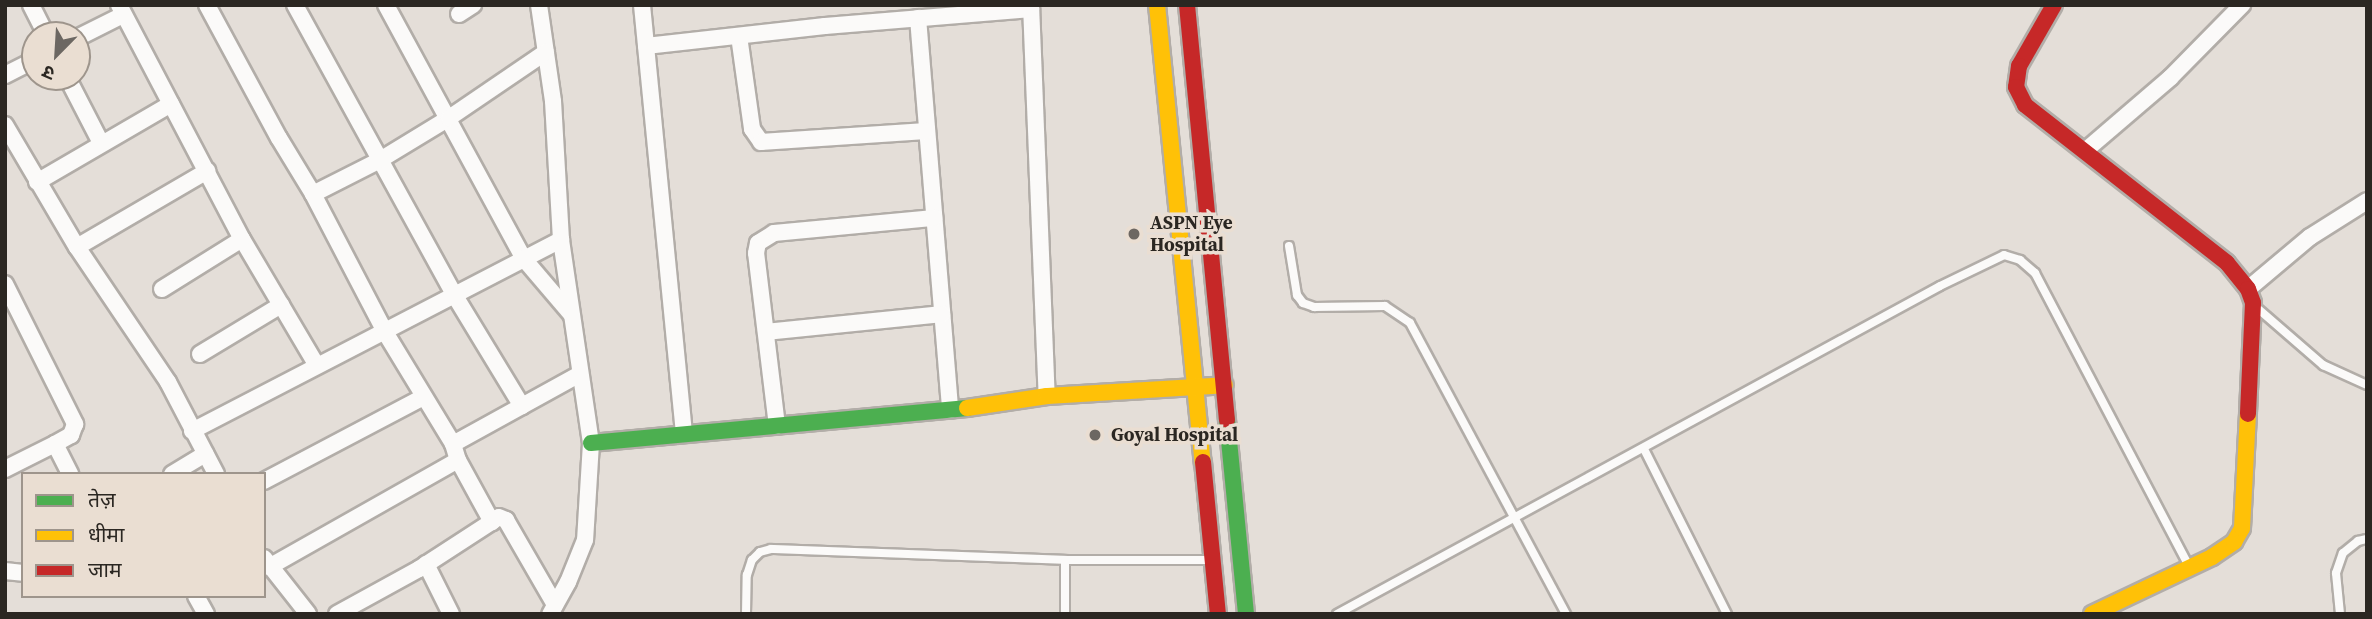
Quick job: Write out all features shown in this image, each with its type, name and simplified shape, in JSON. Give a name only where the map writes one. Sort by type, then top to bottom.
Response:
[{"type":"street","points":[[31,5],[39,21]]},
{"type":"street","points":[[207,5],[279,138],[313,194],[385,332],[453,444],[458,460],[492,522]]},
{"type":"street","points":[[295,5],[455,296],[522,406]]},
{"type":"street","points":[[386,5],[524,260],[571,314]]},
{"type":"street","points":[[539,5],[553,101],[561,240],[591,443],[584,540],[568,582],[552,609]]},
{"type":"street","points":[[642,5],[684,433]]},
{"type":"street","points":[[1157,5],[1194,389],[1215,560],[1218,614]]},
{"type":"street","points":[[1187,5],[1246,614]]},
{"type":"street","points":[[2054,5],[2019,66],[2015,86],[2025,105],[2086,150],[2227,264],[2250,296],[2242,528],[2234,542],[2190,568],[2092,614]]},
{"type":"street","points":[[2086,150],[2170,78],[2242,5]]},
{"type":"street","points":[[646,46],[1031,7],[1047,396]]},
{"type":"street","points":[[91,29],[121,10],[242,239],[317,366]]},
{"type":"street","points":[[918,18],[950,410]]},
{"type":"street","points":[[739,36],[751,130],[761,142],[926,131]]},
{"type":"street","points":[[313,194],[380,160],[449,118],[546,52]]},
{"type":"street","points":[[5,75],[21,67]]},
{"type":"street","points":[[74,91],[101,143]]},
{"type":"street","points":[[37,182],[171,104]]},
{"type":"street","points":[[5,125],[77,247],[168,382],[215,472]]},
{"type":"street","points":[[77,247],[207,171]]},
{"type":"street","points":[[2250,296],[2309,237],[2367,201]]},
{"type":"street","points":[[777,426],[756,253],[763,238],[774,233],[934,218]]},
{"type":"street","points":[[162,289],[242,239]]},
{"type":"street","points":[[192,431],[561,240]]},
{"type":"street","points":[[5,284],[75,424],[71,435],[5,469]]},
{"type":"street","points":[[200,354],[281,305]]},
{"type":"street","points":[[766,332],[942,314]]},
{"type":"street","points":[[453,444],[580,374]]},
{"type":"street","points":[[591,443],[950,410],[1047,396],[1225,385]]},
{"type":"street","points":[[266,480],[423,397]]},
{"type":"street","points":[[55,444],[69,472]]},
{"type":"street","points":[[175,472],[205,454]]},
{"type":"street","points":[[308,614],[267,563],[458,460]]},
{"type":"street","points":[[337,614],[426,564],[499,517],[506,520],[552,609]]},
{"type":"street","points":[[426,564],[452,614]]},
{"type":"street","points":[[197,598],[205,614]]},
{"type":"lane","points":[[1289,246],[1297,295],[1303,303],[1314,307],[1385,306],[1410,323],[1451,395],[1566,614]]},
{"type":"lane","points":[[1337,614],[1940,286],[2004,255],[2020,260],[2035,273],[2190,568]]},
{"type":"lane","points":[[2250,296],[2323,366],[2367,385]]},
{"type":"lane","points":[[1644,449],[1727,614]]},
{"type":"lane","points":[[2340,614],[2336,573],[2343,553],[2358,541],[2367,539]]},
{"type":"lane","points":[[746,614],[747,575],[760,552],[771,549],[1065,560],[1215,560]]},
{"type":"lane","points":[[1065,560],[1065,614]]},
{"type":"traffic: fast","points":[[591,443],[967,408]]},
{"type":"traffic: fast","points":[[1227,420],[1246,614]]},
{"type":"traffic: slow","points":[[1157,5],[1203,462]]},
{"type":"traffic: slow","points":[[967,408],[1047,396],[1225,385]]},
{"type":"traffic: slow","points":[[2092,614],[2212,557],[2234,542],[2242,528],[2248,414]]},
{"type":"traffic: jam","points":[[1187,5],[1227,420]]},
{"type":"traffic: jam","points":[[2054,5],[2019,66],[2016,87],[2025,105],[2227,263],[2248,289],[2253,303],[2248,414]]},
{"type":"traffic: jam","points":[[1203,462],[1218,614]]},
{"type":"place","name":"ASPN Eye Hospital","points":[[1134,234]]},
{"type":"place","name":"Goyal Hospital","points":[[1095,435]]}]
